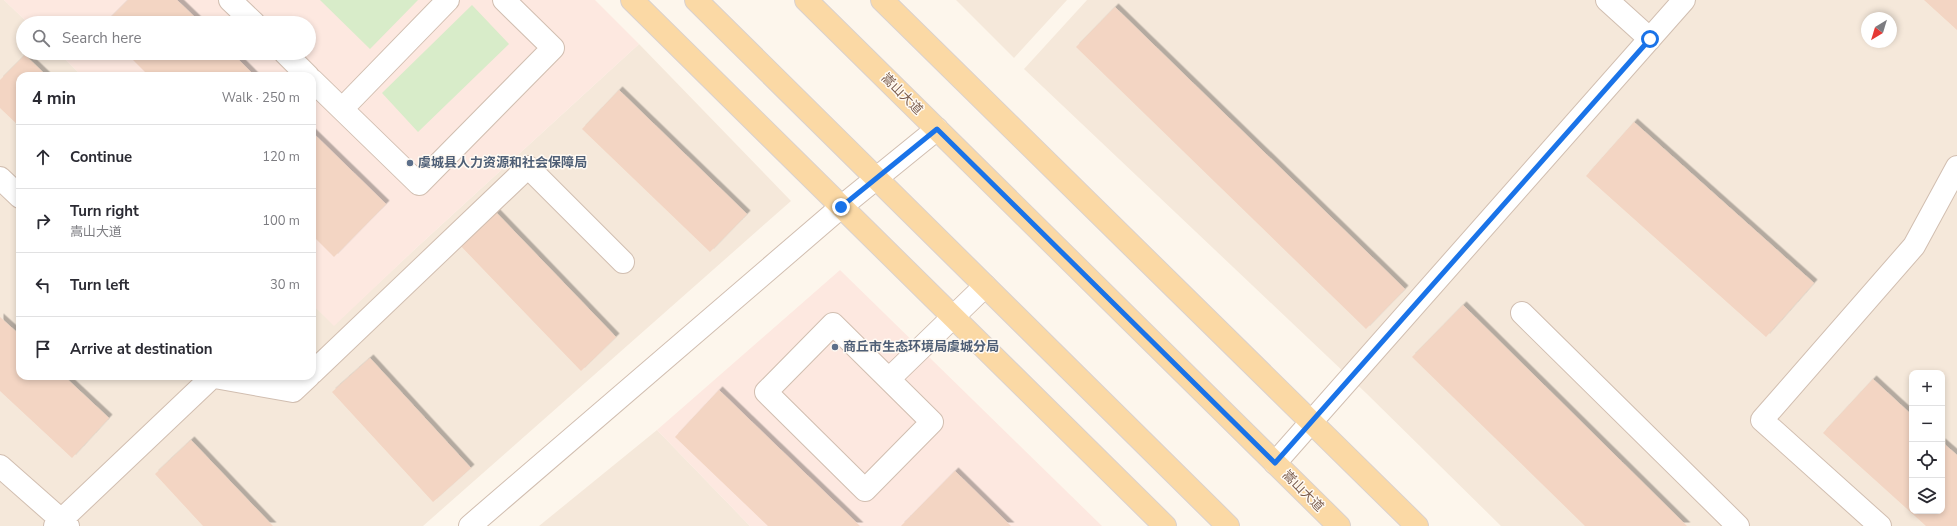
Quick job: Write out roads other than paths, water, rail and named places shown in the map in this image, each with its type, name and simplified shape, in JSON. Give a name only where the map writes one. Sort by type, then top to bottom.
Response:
[{"type":"main road","points":[[632,0],[1165,526]]},
{"type":"main road","points":[[696,0],[1228,526]]},
{"type":"main road","name":"嵩山大道","points":[[806,0],[1339,526]]},
{"type":"main road","points":[[882,0],[1417,526]]},
{"type":"street","points":[[342,109],[448,0]]},
{"type":"street","points":[[316,84],[419,184],[553,48],[504,0]]},
{"type":"street","points":[[1607,0],[1650,39]]},
{"type":"street","points":[[1275,463],[1684,0]]},
{"type":"street","points":[[292,60],[304,72]]},
{"type":"street","points":[[470,526],[841,207],[937,129]]},
{"type":"street","points":[[316,369],[528,167],[623,262]]},
{"type":"street","points":[[1880,526],[1762,420],[1914,246],[1957,167]]},
{"type":"street","points":[[0,178],[16,193]]},
{"type":"street","points":[[889,379],[985,286]]},
{"type":"street","points":[[1522,312],[1738,526]]},
{"type":"street","points":[[833,324],[889,379],[932,422],[865,490],[766,392],[833,324]]},
{"type":"street","points":[[0,466],[61,524],[207,380]]},
{"type":"street","points":[[228,380],[293,391],[305,380]]},
{"type":"place","name":"虞城县人力资源和社会保障局","points":[[410,163]]},
{"type":"place","name":"商丘市生态环境局虞城分局","points":[[835,347]]}]
